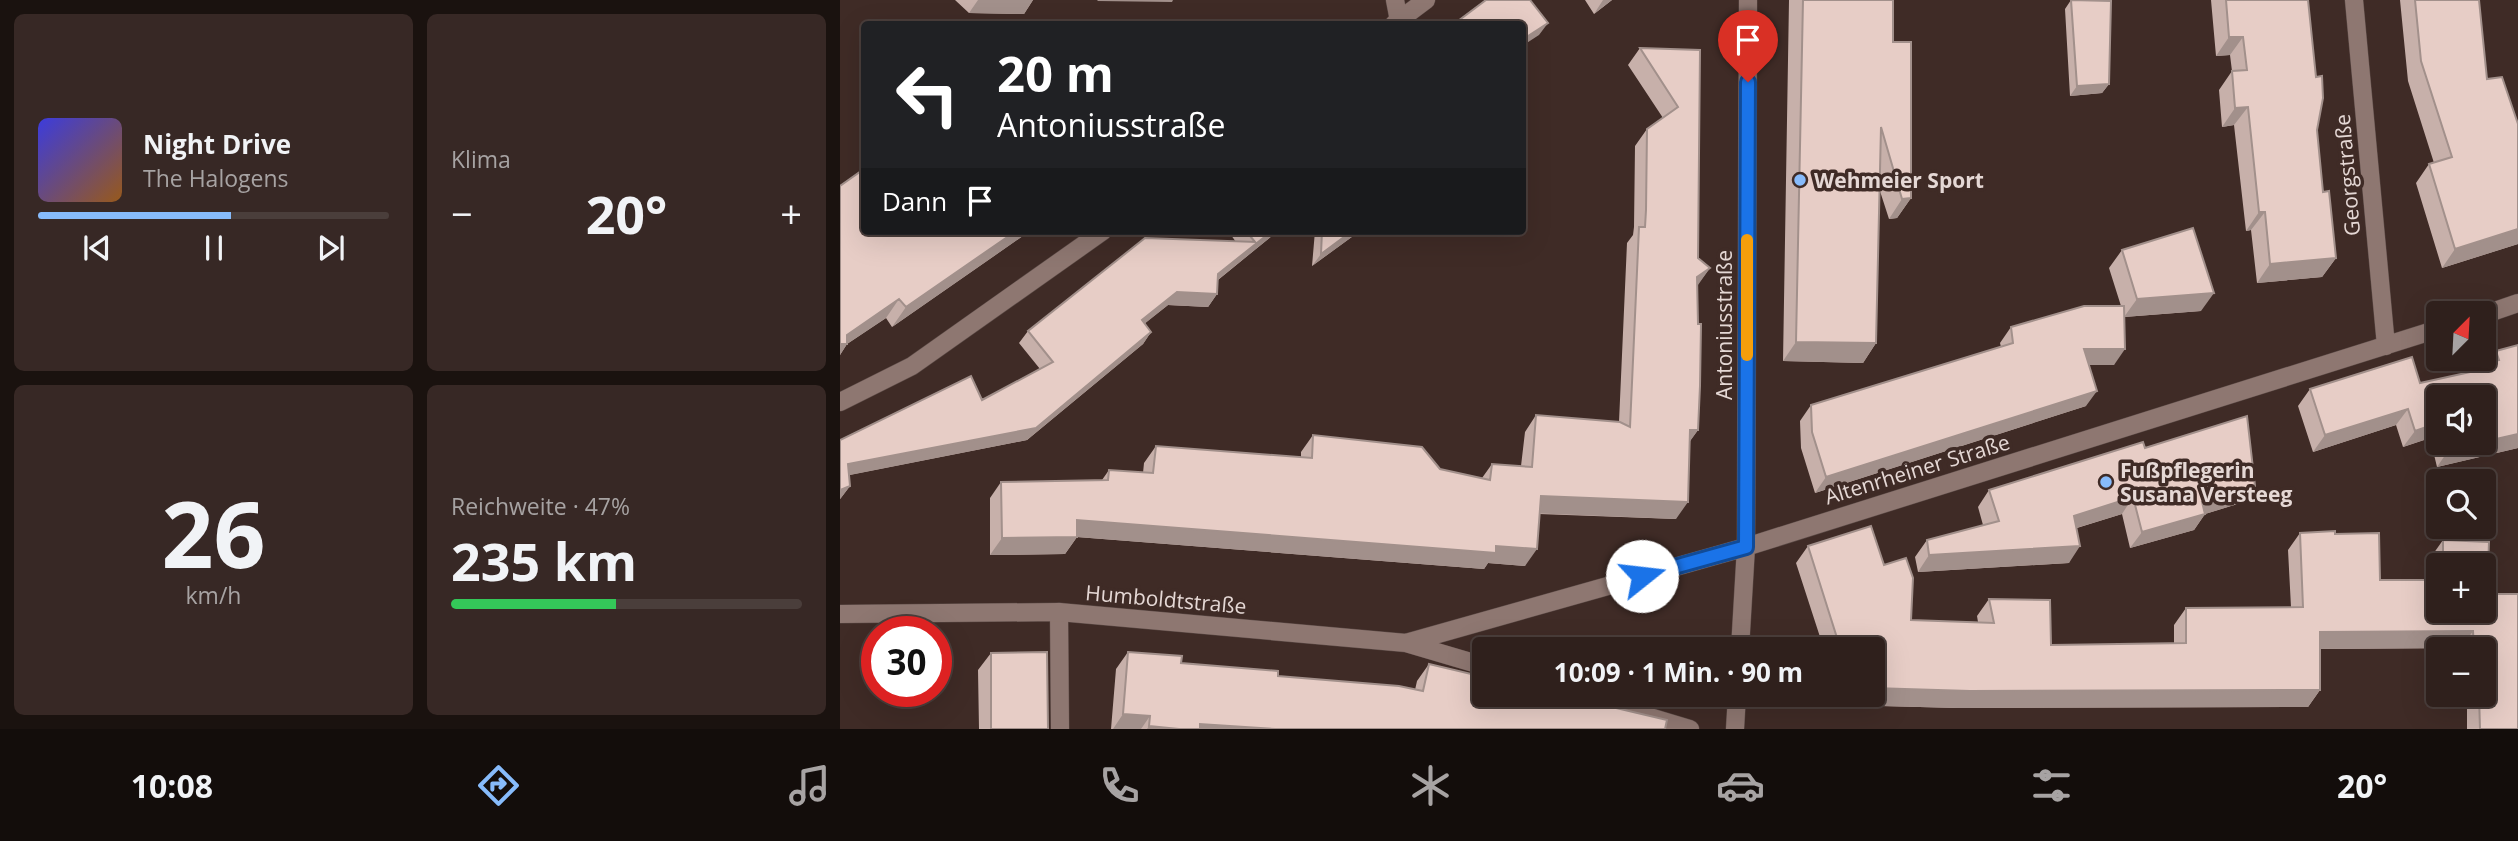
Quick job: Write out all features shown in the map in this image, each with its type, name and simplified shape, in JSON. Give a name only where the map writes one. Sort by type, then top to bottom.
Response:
[{"type":"street","points":[[1395,0],[1396,21]]},
{"type":"street","points":[[1399,21],[1426,0]]},
{"type":"street","name":"Antoniusstraße","points":[[1741,637],[1746,547],[1748,0]]},
{"type":"street","name":"Georgstraße","points":[[2354,0],[2386,346]]},
{"type":"street","points":[[840,402],[912,366],[1097,235]]},
{"type":"street","points":[[2496,310],[2518,303]]},
{"type":"street","name":"Altenrheiner Straße","points":[[1406,643],[1746,547],[2426,333]]},
{"type":"street","points":[[1059,612],[1060,729]]},
{"type":"street","name":"Humboldtstraße","points":[[840,614],[1059,612],[1406,643],[1472,662]]},
{"type":"street","points":[[1617,707],[1690,729]]},
{"type":"street","points":[[1735,729],[1736,707]]},
{"type":"building","points":[[1486,0],[1530,0],[1548,23],[1526,37],[1526,21],[1458,21]]},
{"type":"building","points":[[1803,0],[1893,0],[1893,42],[1911,42],[1911,198],[1902,199],[1881,127],[1876,343],[1796,342]]},
{"type":"building","points":[[2071,0],[2111,1],[2109,84],[2077,86]]},
{"type":"building","points":[[2226,0],[2308,0],[2316,77],[2322,76],[2323,98],[2317,130],[2323,192],[2329,191],[2336,258],[2270,264],[2265,212],[2259,212],[2248,107],[2235,108],[2232,71],[2247,70],[2243,37],[2229,37]]},
{"type":"building","points":[[2415,0],[2479,0],[2487,79],[2502,77],[2518,124],[2518,229],[2455,249],[2429,164],[2452,157],[2421,61]]},
{"type":"building","points":[[1640,48],[1700,50],[1698,258],[1710,268],[1697,277],[1698,324],[1701,324],[1700,386],[1698,430],[1690,430],[1688,502],[1541,496],[1537,549],[1496,546],[1496,553],[1077,520],[1077,537],[1002,538],[1001,482],[1108,480],[1109,470],[1153,473],[1156,446],[1312,458],[1313,435],[1422,447],[1440,469],[1490,480],[1492,464],[1532,467],[1536,415],[1620,422],[1630,427],[1639,227],[1645,227],[1646,210],[1647,129],[1678,107]]},
{"type":"building","points":[[861,171],[861,235],[1010,235],[906,307],[899,299],[847,335],[847,344],[840,344],[840,186]]},
{"type":"building","points":[[2193,228],[2214,293],[2137,299],[2122,250]]},
{"type":"building","points":[[1249,235],[1267,235],[1218,274],[1217,294],[1177,292],[1142,320],[1151,332],[1036,428],[848,464],[850,486],[840,490],[840,440],[971,376],[982,400],[1053,362],[1028,331],[1145,238],[1255,242]]},
{"type":"building","points":[[1322,235],[1347,235],[1321,254]]},
{"type":"building","points":[[2084,306],[2124,306],[2125,349],[2084,349],[2097,391],[1826,477],[1812,432],[1811,405],[2013,343],[2011,327]]},
{"type":"building","points":[[2518,345],[2518,434],[2496,439],[2496,385],[2426,385],[2426,427],[2415,431],[2408,409],[2325,435],[2310,389],[2412,357],[2420,383],[2475,371],[2496,371],[2496,361],[2499,360],[2496,351]]},
{"type":"building","points":[[2247,416],[2255,486],[2202,502],[2205,514],[2142,532],[2133,497],[2074,516],[2080,546],[1929,555],[1927,540],[1999,521],[1989,490],[2143,442],[2145,448]]},
{"type":"building","points":[[1871,526],[1884,565],[1906,558],[1913,578],[1911,620],[1994,623],[1989,599],[2050,600],[2051,645],[2186,643],[2186,608],[2303,607],[2300,533],[2379,533],[2380,580],[2426,580],[2426,623],[2496,623],[2496,594],[2518,594],[2518,729],[2480,729],[2479,707],[2496,707],[2496,637],[2473,637],[2473,631],[2320,632],[2320,690],[1970,691],[1885,688],[1885,637],[1837,637],[1808,546]]},
{"type":"building","points":[[2443,540],[2489,542],[2489,553],[2443,553]]},
{"type":"building","points":[[1047,652],[1048,729],[991,729],[991,653]]},
{"type":"building","points":[[1128,652],[1182,656],[1181,663],[1278,671],[1278,676],[1399,686],[1423,691],[1429,664],[1472,674],[1472,707],[1612,707],[1667,720],[1665,729],[1275,729],[1200,724],[1200,729],[1179,729],[1149,726],[1150,716],[1123,714]]},
{"type":"slow traffic","points":[[1747,240],[1747,355]]},
{"type":"place","name":"Wehmeier Sport","points":[[1800,180]]},
{"type":"place","name":"Fußpflegerin Susana Versteeg","points":[[2106,482]]},
{"type":"route","points":[[1642,576],[1746,547],[1748,82]]}]
